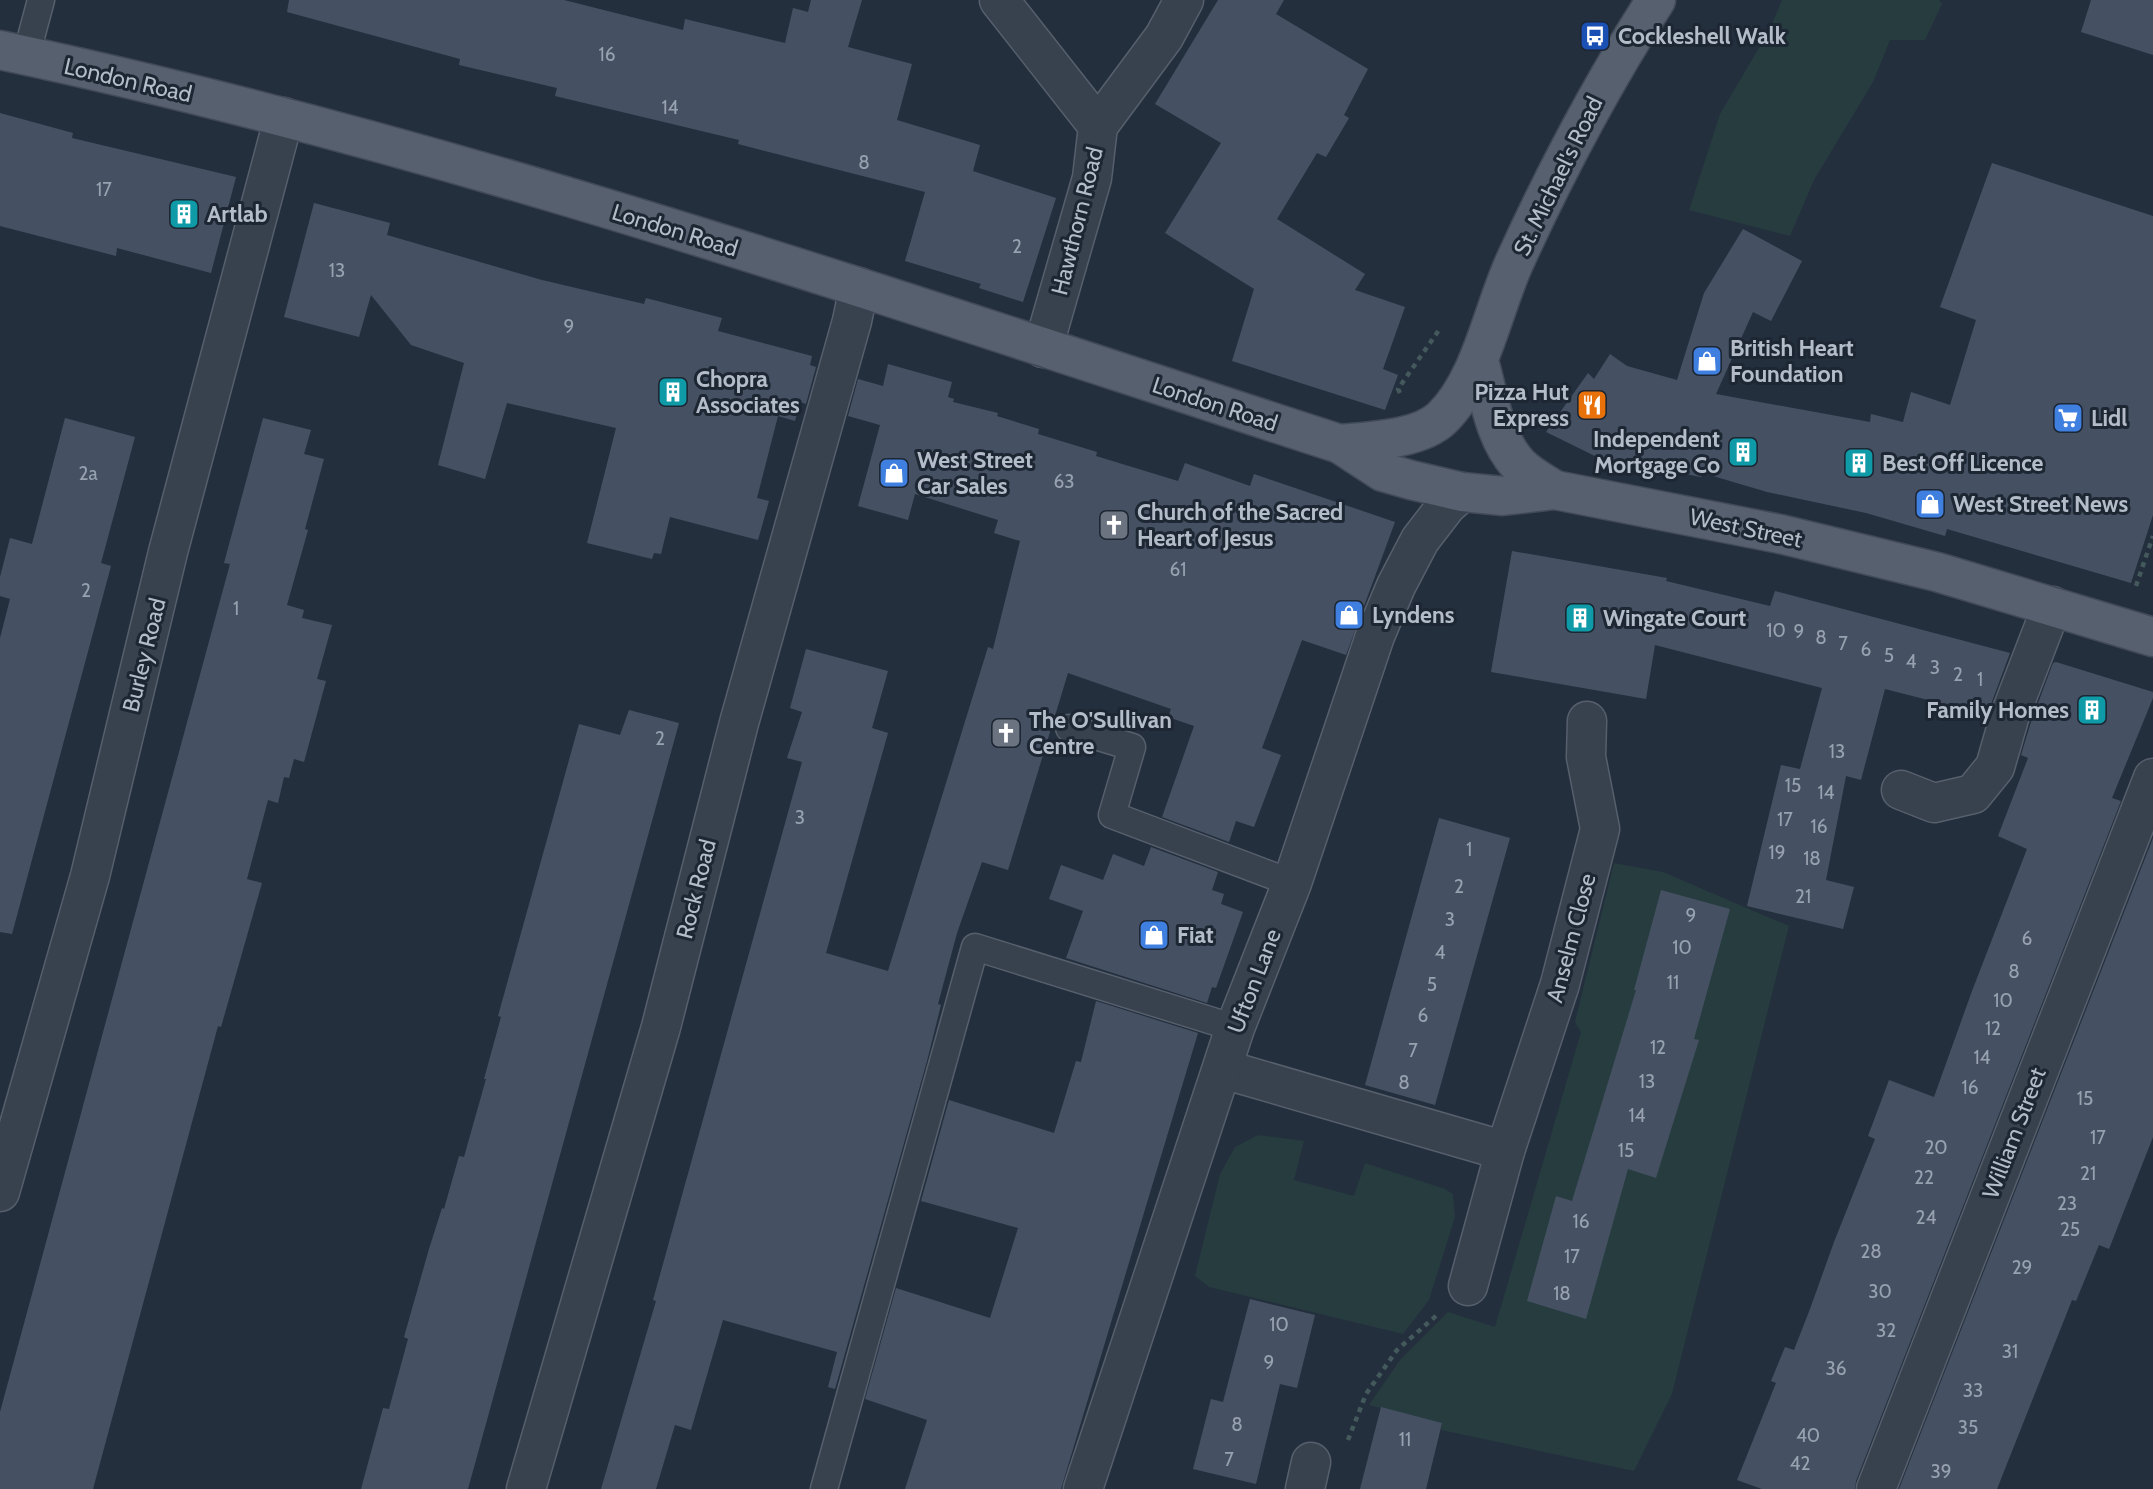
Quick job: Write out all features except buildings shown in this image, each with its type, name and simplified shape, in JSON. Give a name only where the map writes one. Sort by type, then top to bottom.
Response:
[{"type":"main road","name":"St. Michael's Road","points":[[1340,444],[1399,436],[1433,425],[1457,400],[1479,360],[1501,293],[1546,196],[1593,103],[1656,0]]},
{"type":"main road","name":"London Road","points":[[13,53],[284,117],[568,197],[859,287],[1340,444]]},
{"type":"main road","points":[[1479,360],[1492,413],[1508,451],[1519,465],[1555,489]]},
{"type":"main road","name":"West Street","points":[[1340,444],[1383,472],[1462,492],[1503,496],[1555,489],[1828,545],[1937,572],[2137,632]]},
{"type":"street","name":"Hawthorn Road","points":[[999,0],[1098,126],[1092,178],[1043,348]]},
{"type":"street","points":[[1098,126],[1164,37],[1184,0]]},
{"type":"street","name":"Burley Road","points":[[0,1192],[90,876],[168,552],[284,117]]},
{"type":"street","name":"Rock Road","points":[[526,1489],[661,1027],[739,723],[852,321],[859,287]]},
{"type":"street","name":"Ufton Lane","points":[[1083,1489],[1236,1028],[1292,883],[1374,636],[1420,540],[1447,505],[1462,492]]},
{"type":"street","points":[[1901,790],[1934,803],[1973,794],[1995,767],[2010,715],[2052,606]]},
{"type":"street","name":"Anselm Close","points":[[1468,1286],[1505,1151],[1560,984],[1600,830],[1586,757],[1587,721]]},
{"type":"street","name":"William Street","points":[[1876,1489],[2153,778]]},
{"type":"street","points":[[1223,1069],[1505,1151]]},
{"type":"lane","points":[[13,53],[41,0]]},
{"type":"lane","points":[[1069,728],[1132,747],[1112,815],[1292,883]]},
{"type":"lane","points":[[824,1489],[975,947],[1236,1028]]},
{"type":"path","points":[[2137,632],[2153,536]]},
{"type":"path","points":[[1308,1476],[1344,1451],[1366,1395],[1397,1350],[1468,1286]]},
{"type":"green space","points":[[1782,0],[1939,0],[1942,4],[1925,40],[1890,40],[1873,82],[1814,180],[1790,236],[1689,210],[1720,114],[1769,31]]},
{"type":"green space","points":[[1614,863],[1663,872],[1789,926],[1672,1394],[1634,1471],[1441,1430],[1442,1423],[1369,1405],[1400,1360],[1448,1312],[1495,1327],[1581,1032],[1575,1022]]},
{"type":"green space","points":[[1258,1135],[1304,1141],[1294,1180],[1354,1196],[1365,1163],[1453,1194],[1455,1217],[1429,1300],[1403,1334],[1209,1287],[1195,1276],[1220,1174],[1235,1147]]},
{"type":"place","name":"Cockleshell Walk","points":[[1595,36]]},
{"type":"place","name":"Artlab","points":[[184,214]]},
{"type":"place","name":"British Heart Foundation","points":[[1707,361]]},
{"type":"place","name":"Chopra Associates","points":[[673,392]]},
{"type":"place","name":"Pizza Hut Express","points":[[1592,405]]},
{"type":"place","name":"Lidl","points":[[2068,418]]},
{"type":"place","name":"Independent Mortgage Co","points":[[1743,452]]},
{"type":"place","name":"Best Off Licence","points":[[1859,463]]},
{"type":"place","name":"West Street Car Sales","points":[[894,473]]},
{"type":"place","name":"West Street News","points":[[1930,504]]},
{"type":"place","name":"Church of the Sacred Heart of Jesus","points":[[1114,525]]},
{"type":"place","name":"Lyndens","points":[[1349,615]]},
{"type":"place","name":"Wingate Court","points":[[1580,618]]},
{"type":"place","name":"Family Homes","points":[[2092,710]]},
{"type":"place","name":"The O'Sullivan Centre","points":[[1006,733]]},
{"type":"place","name":"Fiat","points":[[1154,935]]}]
